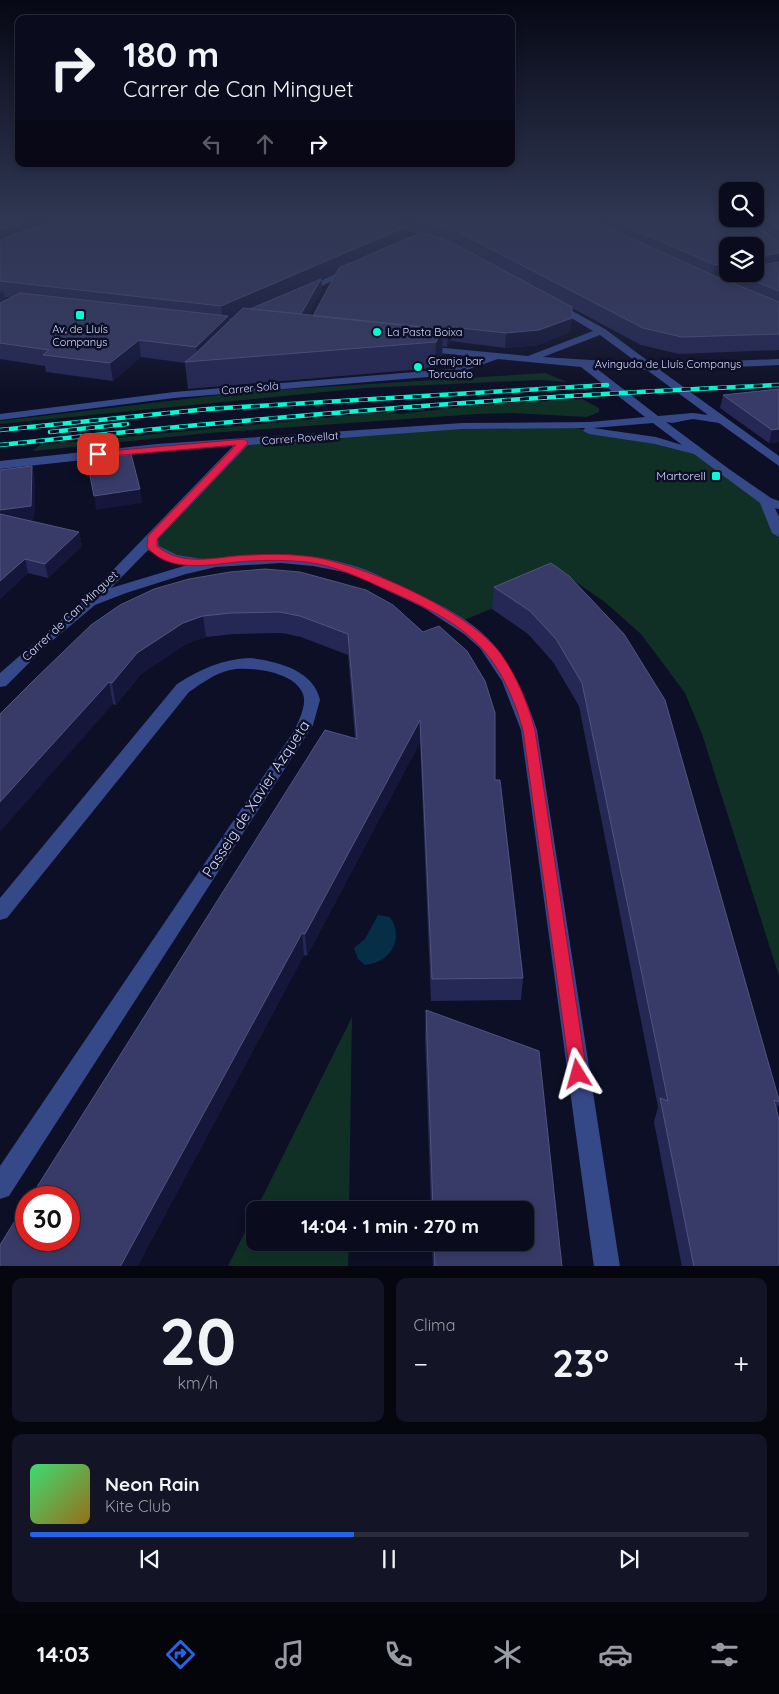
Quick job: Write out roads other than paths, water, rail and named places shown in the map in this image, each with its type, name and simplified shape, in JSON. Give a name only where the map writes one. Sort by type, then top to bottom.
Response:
[{"type":"street","points":[[299,293],[333,278]]},
{"type":"street","points":[[326,293],[334,278]]},
{"type":"street","points":[[546,300],[601,330],[648,367],[779,462]]},
{"type":"street","name":"Avinguda de Lluís Companys","points":[[528,360],[601,330]]},
{"type":"street","name":"Avinguda de Lluís Companys","points":[[417,348],[528,360],[648,367],[779,362]]},
{"type":"street","name":"Carrer Solà","points":[[0,417],[174,395],[452,372],[499,357]]},
{"type":"street","points":[[585,364],[703,455],[773,503],[779,533]]},
{"type":"street","name":"Carrer Rovellat","points":[[0,465],[158,448],[462,426],[590,425],[705,416],[723,421]]},
{"type":"street","points":[[670,430],[668,424],[671,420],[681,417]]},
{"type":"street","name":"Carrer Rovellat","points":[[540,425],[656,441],[703,455]]},
{"type":"street","name":"Carrer de Can Minguet","points":[[0,682],[41,643],[90,602],[244,442]]},
{"type":"street","points":[[151,538],[152,547],[161,554],[177,560],[208,563]]},
{"type":"street","points":[[90,602],[120,589],[208,563],[251,558],[306,559],[349,568],[440,609],[473,631],[496,656],[521,703],[529,730],[606,1266]]},
{"type":"street","name":"Passeig de Xavier Azqueta","points":[[0,912],[183,688],[202,675],[218,668],[243,664],[271,665],[294,675],[306,686],[312,698],[309,715],[301,733],[0,1188]]},
{"type":"water","points":[[378,915],[390,917],[396,934],[395,941],[388,955],[382,960],[365,965],[358,959],[354,948],[365,939]]},
{"type":"railway","points":[[0,430],[208,409],[607,385]]},
{"type":"railway","points":[[0,445],[194,425],[487,401],[779,385]]},
{"type":"railway","points":[[50,432],[127,424]]},
{"type":"place","name":"Av. de Lluís Companys","points":[[80,315]]},
{"type":"place","name":"La Pasta Boixa","points":[[377,332]]},
{"type":"place","name":"Granja bar Torcuato","points":[[418,367]]},
{"type":"place","name":"Martorell","points":[[716,476]]}]
